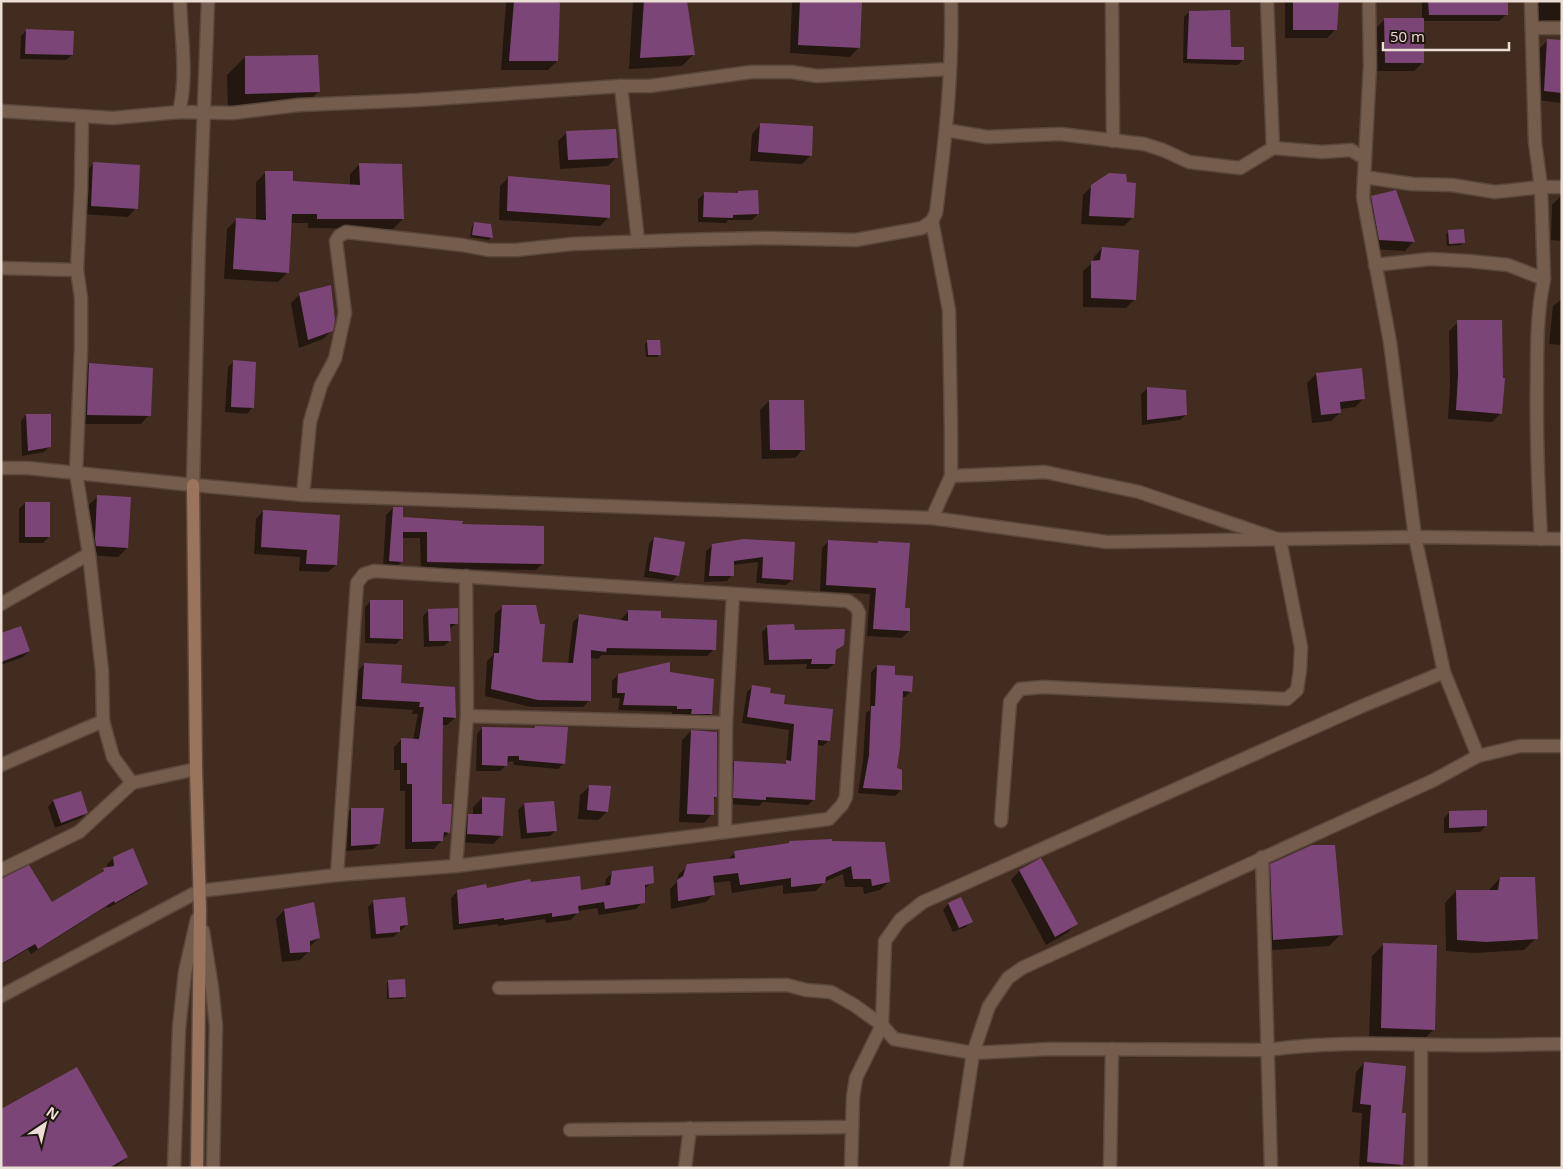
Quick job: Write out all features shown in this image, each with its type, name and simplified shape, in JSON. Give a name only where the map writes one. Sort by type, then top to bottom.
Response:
[{"type":"street","points":[[178,112],[183,93],[184,61],[180,1]]},
{"type":"street","points":[[197,1168],[200,910],[196,769],[193,485],[208,1]]},
{"type":"street","points":[[303,495],[310,422],[321,385],[335,359],[345,313],[336,241],[339,236],[346,232],[462,245],[489,250],[516,250],[572,244],[768,238],[856,240],[915,231],[932,221],[936,213],[946,130],[952,35],[951,1]]},
{"type":"street","points":[[1112,1],[1113,141]]},
{"type":"street","points":[[1267,1],[1273,148]]},
{"type":"street","points":[[1369,1],[1370,66],[1363,197],[1390,342],[1415,537],[1444,672],[1478,756]]},
{"type":"street","points":[[1531,1],[1535,142],[1541,187],[1544,279],[1539,304],[1537,396],[1537,476],[1541,539]]},
{"type":"street","points":[[1532,28],[1562,28]]},
{"type":"street","points":[[1,111],[113,118],[178,112],[233,113],[299,105],[418,100],[621,86],[650,86],[751,72],[792,72],[817,76],[950,69]]},
{"type":"street","points":[[621,86],[638,242]]},
{"type":"street","points":[[82,117],[77,270],[81,298],[81,348],[76,473],[89,554],[102,670],[103,721],[113,757],[132,783]]},
{"type":"street","points":[[946,130],[987,137],[1060,134],[1144,144],[1189,162],[1240,168],[1273,148],[1322,152],[1351,150],[1364,158]]},
{"type":"street","points":[[1364,176],[1412,184],[1452,185],[1495,192],[1541,187],[1562,187]]},
{"type":"street","points":[[932,221],[949,310],[951,476],[932,518]]},
{"type":"street","points":[[1375,265],[1430,259],[1469,261],[1508,265],[1544,279]]},
{"type":"street","points":[[1,268],[77,270]]},
{"type":"street","points":[[1,468],[28,468],[303,495],[932,518],[1107,542],[1415,537],[1562,539]]},
{"type":"street","points":[[951,476],[1045,472],[1140,492],[1280,540]]},
{"type":"street","points":[[1001,821],[1010,702],[1020,690],[1043,687],[1287,699],[1297,690],[1301,647],[1280,540]]},
{"type":"street","points":[[1,604],[89,554]]},
{"type":"street","points":[[1,996],[199,891],[337,875],[456,866],[829,819],[842,805],[846,797],[860,613],[848,601],[466,576],[374,571],[364,574],[357,583],[337,875]]},
{"type":"street","points":[[456,866],[467,716],[466,576]]},
{"type":"street","points":[[725,832],[726,724],[733,594]]},
{"type":"street","points":[[851,1168],[856,1078],[882,1024],[885,941],[900,920],[923,902],[1360,707],[1444,672]]},
{"type":"street","points":[[467,716],[726,724]]},
{"type":"street","points":[[1,765],[103,721]]},
{"type":"street","points":[[956,1168],[973,1053],[989,1006],[1008,978],[1022,968],[1434,780],[1478,756],[1520,746],[1562,746]]},
{"type":"street","points":[[1,870],[79,832],[132,783],[196,769]]},
{"type":"street","points":[[1262,858],[1271,1168]]},
{"type":"street","points":[[174,1168],[179,1028],[185,972],[200,910]]},
{"type":"street","points":[[200,910],[216,1026],[213,1168]]},
{"type":"street","points":[[499,988],[788,985],[806,990],[831,992],[882,1024],[894,1039],[973,1053],[1050,1049],[1268,1050],[1330,1044],[1562,1044],[1562,1036]]},
{"type":"street","points":[[1421,1044],[1421,1168]]},
{"type":"street","points":[[1110,1168],[1112,1049]]},
{"type":"street","points":[[570,1130],[852,1127]]},
{"type":"street","points":[[685,1168],[690,1128]]},
{"type":"building","points":[[514,1],[553,1],[560,3],[558,61],[509,61]]},
{"type":"building","points":[[644,1],[687,1],[695,55],[640,58]]},
{"type":"building","points":[[800,1],[862,1],[860,48],[798,45]]},
{"type":"building","points":[[1293,1],[1339,1],[1337,30],[1293,30]]},
{"type":"building","points":[[1428,1],[1508,1],[1508,15],[1429,15]]},
{"type":"building","points":[[1230,10],[1231,47],[1244,47],[1244,60],[1187,59],[1189,11]]},
{"type":"building","points":[[1384,18],[1424,18],[1424,63],[1385,63]]},
{"type":"building","points":[[26,29],[74,31],[73,55],[25,54]]},
{"type":"building","points":[[1547,39],[1562,40],[1562,93],[1544,91]]},
{"type":"building","points":[[318,55],[320,92],[245,94],[245,56]]},
{"type":"building","points":[[760,123],[813,126],[812,156],[758,152]]},
{"type":"building","points":[[616,129],[618,158],[568,160],[566,131]]},
{"type":"building","points":[[93,162],[140,165],[138,209],[91,206]]},
{"type":"building","points":[[359,163],[402,164],[404,219],[317,219],[317,214],[292,214],[289,273],[233,269],[236,218],[266,220],[265,171],[293,171],[293,181],[360,185]]},
{"type":"building","points":[[1109,173],[1126,174],[1127,182],[1136,183],[1134,218],[1089,216],[1091,185]]},
{"type":"building","points":[[508,176],[610,185],[610,218],[507,211]]},
{"type":"building","points":[[758,190],[759,214],[733,215],[733,218],[703,217],[704,192],[738,193],[738,191]]},
{"type":"building","points":[[1396,190],[1415,242],[1379,240],[1371,196]]},
{"type":"building","points":[[474,222],[491,224],[493,238],[472,235]]},
{"type":"building","points":[[1464,229],[1465,243],[1449,244],[1448,230]]},
{"type":"building","points":[[1102,247],[1139,250],[1136,300],[1091,298],[1091,261],[1100,260]]},
{"type":"building","points":[[331,285],[335,320],[333,331],[308,340],[299,293]]},
{"type":"building","points":[[1457,320],[1502,320],[1503,378],[1505,378],[1502,414],[1456,410],[1458,375]]},
{"type":"building","points":[[647,340],[660,340],[661,355],[648,355]]},
{"type":"building","points":[[233,360],[256,362],[254,408],[231,407]]},
{"type":"building","points":[[89,363],[153,368],[151,416],[87,415]]},
{"type":"building","points":[[1362,368],[1365,399],[1340,402],[1341,413],[1321,415],[1316,373]]},
{"type":"building","points":[[1147,387],[1186,390],[1187,415],[1147,420]]},
{"type":"building","points":[[769,400],[804,400],[805,450],[770,450]]},
{"type":"building","points":[[26,414],[51,414],[51,447],[28,451]]},
{"type":"building","points":[[97,495],[131,497],[128,548],[96,546]]},
{"type":"building","points":[[25,502],[50,502],[50,537],[25,537]]},
{"type":"building","points":[[393,507],[403,507],[403,517],[463,521],[462,524],[544,526],[544,564],[427,562],[427,532],[403,532],[403,562],[389,561]]},
{"type":"building","points":[[263,510],[340,515],[337,565],[306,564],[307,550],[261,547]]},
{"type":"building","points":[[654,537],[685,542],[679,576],[649,571]]},
{"type":"building","points":[[744,539],[795,542],[793,580],[762,578],[763,557],[734,561],[734,576],[709,576],[712,544]]},
{"type":"building","points":[[828,540],[910,543],[905,608],[910,608],[910,631],[873,629],[876,588],[826,585]]},
{"type":"building","points":[[370,600],[403,600],[403,639],[370,638]]},
{"type":"building","points":[[502,605],[536,605],[540,624],[545,624],[542,662],[573,663],[579,614],[628,621],[628,610],[661,611],[661,618],[717,620],[716,650],[607,648],[606,652],[591,650],[591,701],[538,700],[491,689],[494,653],[499,653]]},
{"type":"building","points":[[458,608],[458,624],[450,624],[451,641],[429,641],[428,609]]},
{"type":"building","points":[[794,624],[795,630],[845,629],[844,645],[836,650],[835,664],[811,664],[812,659],[769,660],[767,625]]},
{"type":"building","points":[[21,626],[30,651],[1,662],[1,633]]},
{"type":"building","points":[[670,662],[670,672],[714,679],[712,714],[691,714],[692,709],[677,709],[677,706],[623,705],[625,693],[617,693],[618,674]]},
{"type":"building","points":[[364,663],[402,665],[401,683],[455,687],[456,718],[443,717],[442,804],[452,804],[450,833],[444,832],[443,841],[412,842],[412,784],[407,784],[407,763],[401,763],[401,738],[419,739],[424,707],[419,707],[420,702],[362,699]]},
{"type":"building","points":[[877,665],[895,666],[895,675],[913,676],[912,692],[903,691],[897,768],[902,770],[902,790],[863,788],[869,755],[871,706],[875,706]]},
{"type":"building","points":[[752,685],[771,688],[770,693],[785,695],[784,704],[833,709],[830,741],[818,740],[815,800],[766,797],[766,800],[733,798],[734,761],[786,764],[786,760],[791,761],[794,724],[747,717]]},
{"type":"building","points":[[535,726],[568,727],[565,764],[519,760],[519,756],[508,756],[507,766],[482,765],[482,727],[535,728]]},
{"type":"building","points":[[691,730],[717,732],[717,797],[714,797],[714,815],[687,814]]},
{"type":"building","points":[[589,785],[611,786],[608,812],[587,810]]},
{"type":"building","points":[[81,791],[88,813],[61,823],[53,800]]},
{"type":"building","points":[[482,797],[505,798],[503,836],[467,834],[468,814],[482,814]]},
{"type":"building","points":[[554,801],[557,831],[527,833],[524,803]]},
{"type":"building","points":[[351,808],[384,808],[380,844],[351,846]]},
{"type":"building","points":[[1487,810],[1487,826],[1449,828],[1449,811]]},
{"type":"building","points":[[832,839],[832,841],[885,842],[890,882],[872,886],[871,879],[853,879],[851,866],[826,877],[825,883],[791,887],[791,878],[740,885],[738,873],[713,876],[715,895],[678,901],[677,880],[683,876],[687,864],[735,858],[734,851],[789,843],[789,841]]},
{"type":"building","points":[[1312,845],[1335,845],[1343,935],[1273,940],[1270,864]]},
{"type":"building","points":[[133,848],[148,884],[115,903],[114,901],[38,949],[35,944],[1,964],[1,879],[29,865],[52,902],[104,871],[103,868],[114,866],[113,857]]},
{"type":"building","points":[[1041,858],[1078,924],[1055,937],[1019,870]]},
{"type":"building","points":[[653,866],[654,883],[645,885],[645,903],[605,909],[604,902],[578,906],[579,913],[552,917],[552,913],[459,924],[457,890],[486,884],[487,888],[530,879],[531,882],[580,876],[581,890],[610,885],[612,871]]},
{"type":"building","points":[[1500,877],[1535,877],[1538,939],[1486,942],[1457,940],[1456,890],[1498,890]]},
{"type":"building","points":[[405,897],[408,925],[400,926],[400,932],[376,934],[373,900]]},
{"type":"building","points":[[961,897],[973,922],[959,928],[948,903]]},
{"type":"building","points":[[314,902],[320,938],[310,941],[310,952],[290,953],[284,909]]},
{"type":"building","points":[[1383,943],[1437,945],[1435,1030],[1381,1028]]},
{"type":"building","points":[[405,979],[406,997],[389,998],[388,980]]},
{"type":"building","points":[[1364,1062],[1406,1066],[1402,1113],[1406,1113],[1403,1165],[1367,1162],[1371,1105],[1360,1104]]},
{"type":"building","points":[[77,1067],[128,1157],[109,1168],[1,1168],[1,1109]]}]
